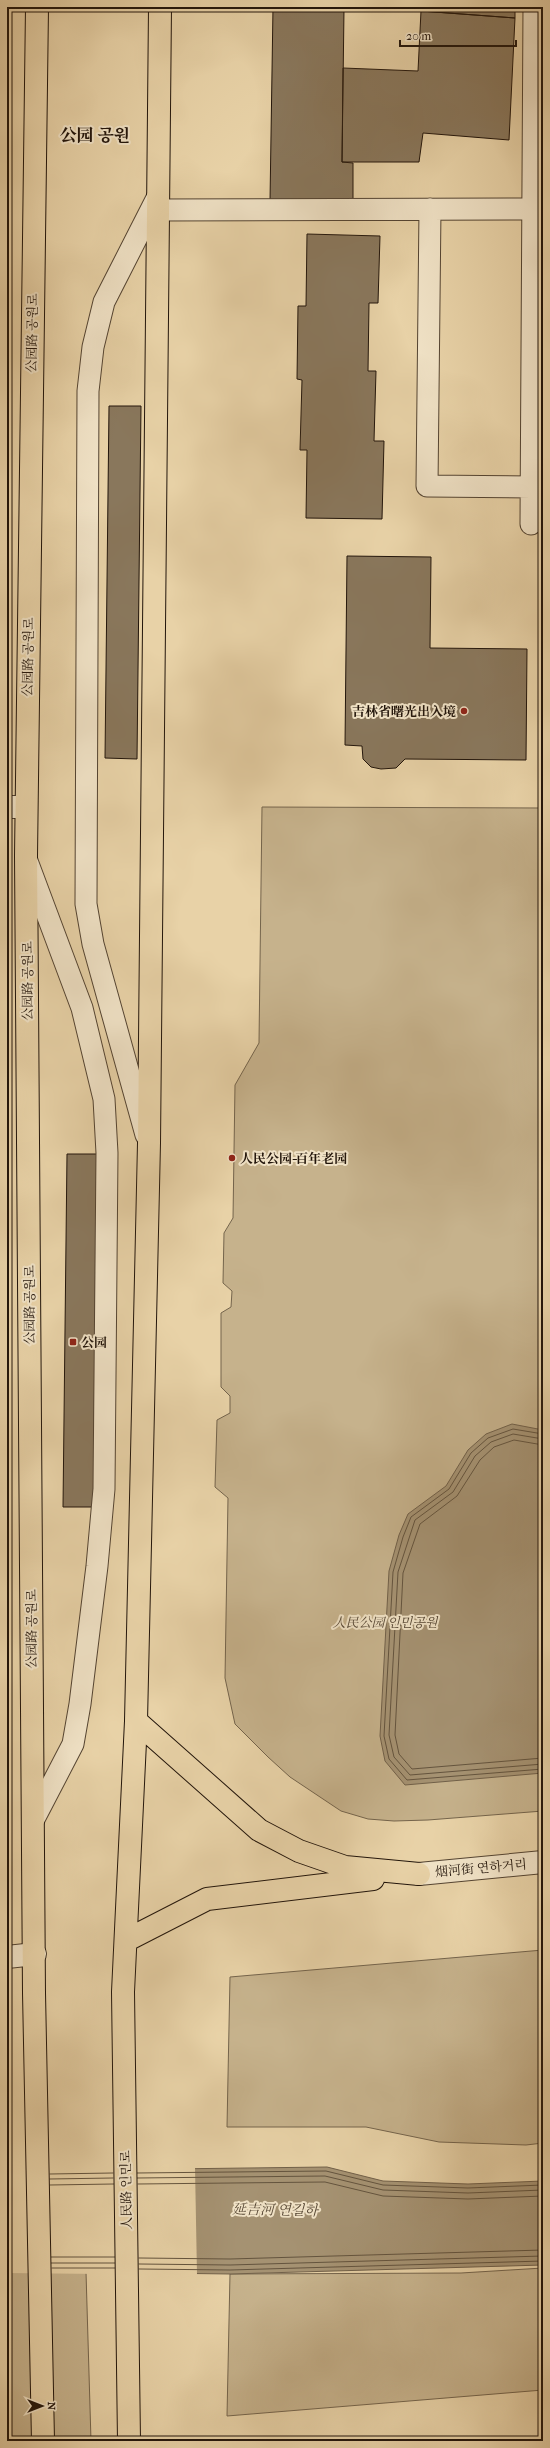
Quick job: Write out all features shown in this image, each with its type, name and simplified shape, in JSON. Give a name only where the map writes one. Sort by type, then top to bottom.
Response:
[{"type":"main road","name":"公园路 공원로","points":[[35,1954],[26,856],[16,807],[37,7]]},
{"type":"main road","points":[[160,7],[148,1143],[136,1721],[127,1940],[207,1899],[420,1874]]},
{"type":"main road","points":[[136,1721],[259,1830],[299,1851],[346,1867],[420,1874]]},
{"type":"main road","name":"人民路 인민로","points":[[127,1940],[124,1992],[129,2441]]},
{"type":"main road","points":[[35,1954],[34,1993],[44,2441]]},
{"type":"street","name":"烟河街 연하거리","points":[[420,1874],[543,1862]]},
{"type":"street","points":[[7,1957],[35,1954]]},
{"type":"lane","points":[[531,524],[534,7]]},
{"type":"lane","points":[[148,1143],[93,944],[86,904],[88,399],[93,347],[104,302],[157,204],[430,209],[533,209]]},
{"type":"lane","points":[[430,209],[427,486],[531,487]]},
{"type":"lane","points":[[26,856],[82,1008],[104,1099],[107,1153],[104,1489],[97,1566],[80,1704],[73,1744],[33,1821]]},
{"type":"green space","name":"人民公园 인민공원","points":[[262,807],[543,808],[543,1811],[428,1820],[394,1821],[368,1819],[341,1811],[290,1777],[235,1724],[225,1678],[228,1498],[215,1487],[217,1420],[230,1413],[230,1396],[221,1387],[221,1313],[231,1307],[232,1291],[223,1283],[224,1233],[233,1218],[235,1085],[259,1043]]},
{"type":"green space","points":[[543,1950],[543,2143],[526,2145],[439,2142],[366,2127],[227,2127],[230,1977]]},
{"type":"green space","points":[[543,2268],[543,2390],[227,2416],[230,2274],[461,2273]]},
{"type":"green space","points":[[7,2271],[86,2272],[91,2441],[7,2441]]},
{"type":"water","points":[[512,1424],[543,1430],[543,1773],[405,1785],[385,1761],[380,1736],[389,1571],[399,1535],[408,1514],[446,1486],[468,1450],[486,1434]]},
{"type":"water","name":"延吉河 연길하","points":[[327,2167],[383,2181],[468,2184],[543,2181],[543,2265],[230,2274],[7,2271],[7,2171]]},
{"type":"pier","points":[[195,2167],[197,2275],[7,2273],[7,2169]]},
{"type":"building","points":[[273,7],[389,7],[389,9],[344,9],[342,162],[353,163],[353,202],[270,201]]},
{"type":"building","points":[[422,7],[515,7],[515,18],[421,11]]},
{"type":"building","points":[[421,11],[515,18],[509,140],[423,133],[419,162],[342,162],[343,68],[418,71]]},
{"type":"building","points":[[307,234],[380,236],[378,303],[369,303],[368,371],[376,371],[374,441],[384,441],[382,519],[306,518],[307,450],[300,450],[302,380],[297,379],[298,306],[306,306]]},
{"type":"building","points":[[109,406],[141,406],[137,759],[105,758]]},
{"type":"building","points":[[347,556],[431,557],[430,648],[527,649],[526,760],[405,759],[396,768],[381,769],[371,767],[363,759],[362,746],[345,745]]},
{"type":"building","points":[[67,1154],[100,1154],[95,1507],[63,1507]]},
{"type":"place","name":"吉林省曙光出入境","points":[[464,711]]},
{"type":"place","name":"人民公园-百年老园","points":[[232,1158]]},
{"type":"place","name":"公园","points":[[73,1342]]},
{"type":"district","name":"公园 공원","points":[[95,135]]}]
